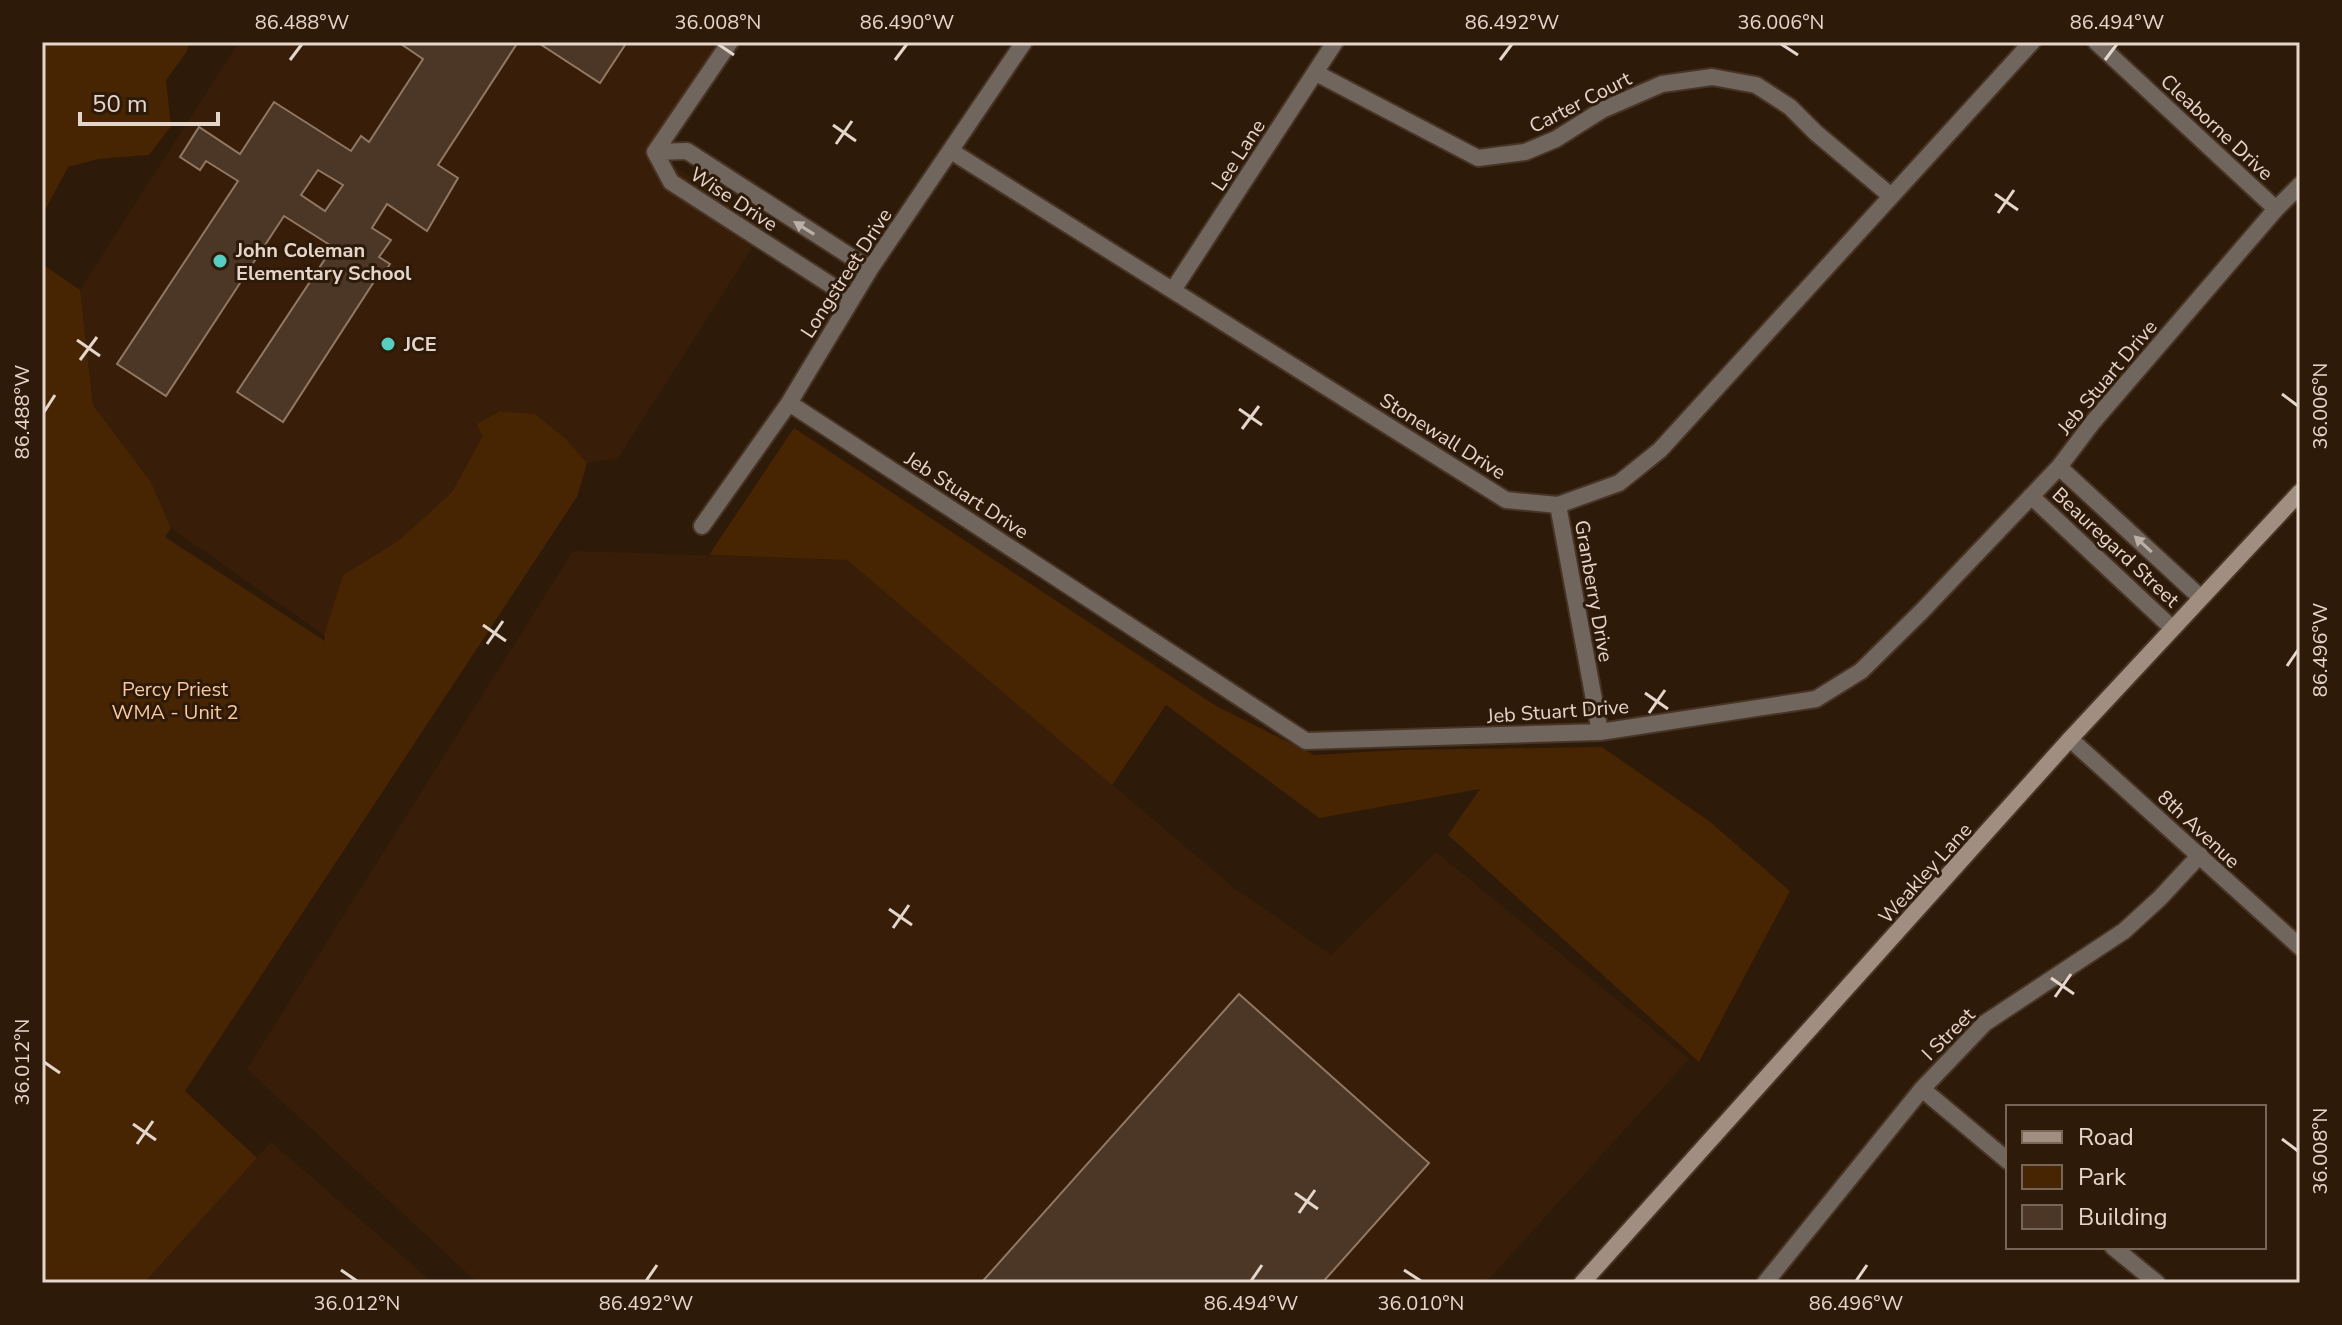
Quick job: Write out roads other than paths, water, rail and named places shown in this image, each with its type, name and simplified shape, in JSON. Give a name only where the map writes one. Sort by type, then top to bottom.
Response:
[{"type":"main road","name":"Weakley Lane","points":[[1582,1283],[2070,739],[2300,492]]},
{"type":"street","points":[[655,152],[730,42]]},
{"type":"street","name":"Longstreet Drive","points":[[702,526],[789,403],[851,298],[1024,42]]},
{"type":"street","name":"Lee Lane","points":[[1173,290],[1335,42]]},
{"type":"street","name":"Stonewall Drive","points":[[951,151],[1506,500],[1558,505],[1619,483],[1660,450],[2032,42]]},
{"type":"street","name":"Cleaborne Drive","points":[[2096,42],[2276,209]]},
{"type":"street","name":"Carter Court","points":[[1316,73],[1478,158],[1525,152],[1556,139],[1602,110],[1662,84],[1712,77],[1756,85],[1790,107],[1891,196]]},
{"type":"street","name":"Wise Drive","points":[[851,298],[671,182],[655,152],[687,151],[870,269]]},
{"type":"street","name":"Jeb Stuart Drive","points":[[789,403],[1306,741],[1600,732],[1816,699],[1861,671],[2059,467],[2093,422],[2300,185]]},
{"type":"street","name":"Beauregard Street","points":[[2059,467],[2200,597]]},
{"type":"street","name":"Beauregard Street","points":[[2031,496],[2172,628]]},
{"type":"street","name":"Granberry Drive","points":[[1558,505],[1600,732]]},
{"type":"street","name":"8th Avenue","points":[[2070,739],[2298,941]]},
{"type":"street","name":"I Street","points":[[1765,1283],[1922,1089],[1985,1023],[2124,931],[2200,855]]},
{"type":"street","points":[[1922,1089],[2006,1159]]},
{"type":"street","points":[[2115,1249],[2157,1283]]},
{"type":"place","name":"John Coleman Elementary School","points":[[220,261]]},
{"type":"place","name":"JCE","points":[[388,344]]},
{"type":"park label","name":"Percy Priest WMA - Unit 2","points":[[175,700]]}]
